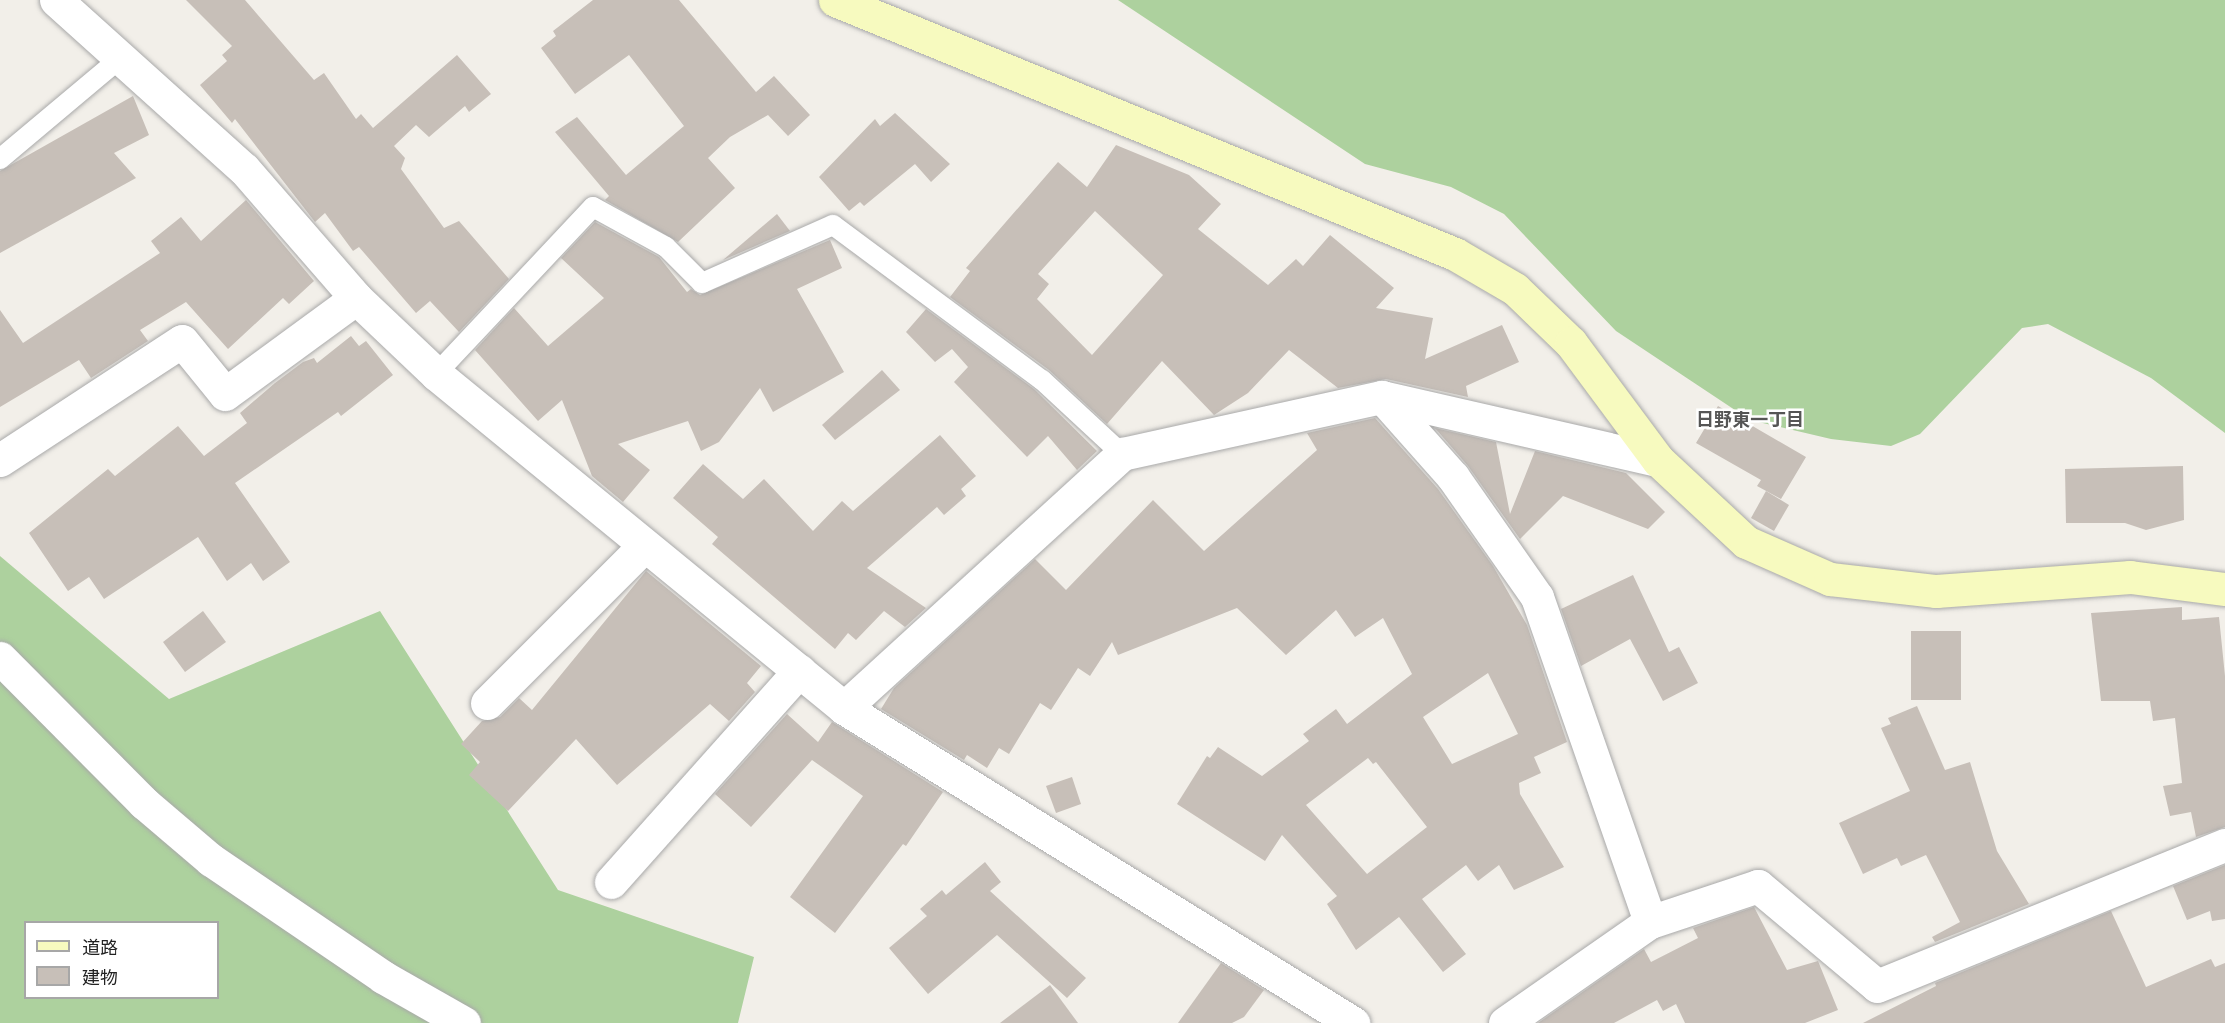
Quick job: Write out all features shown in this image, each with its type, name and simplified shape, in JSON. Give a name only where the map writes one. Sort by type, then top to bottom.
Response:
[{"type":"street","points":[[56,0],[118,59],[244,169],[356,298],[436,374],[844,708],[1353,1023]]},
{"type":"street","points":[[835,0],[1455,254],[1515,289],[1571,343],[1658,460],[1746,542],[1830,579],[1936,591],[2130,577],[2225,589]]},
{"type":"street","points":[[0,460],[182,341],[225,394],[356,298]]},
{"type":"street","points":[[844,708],[1122,454],[1382,397],[1658,460]]},
{"type":"street","points":[[1382,397],[1453,477],[1538,597],[1650,922]]},
{"type":"street","points":[[487,703],[644,546]]},
{"type":"street","points":[[0,658],[144,803],[211,860],[383,977],[464,1023]]},
{"type":"street","points":[[611,882],[799,671]]},
{"type":"street","points":[[1505,1023],[1650,922],[1758,886],[1877,986],[2225,845]]},
{"type":"lane","points":[[0,159],[118,59]]},
{"type":"lane","points":[[436,374],[593,207],[666,247],[702,283],[833,225],[1042,380],[1122,454]]},
{"type":"green space","points":[[1118,0],[2225,0],[2225,433],[2151,378],[2048,324],[2022,328],[1920,434],[1891,446],[1831,439],[1750,420],[1616,331],[1504,214],[1451,187],[1365,164]]},
{"type":"green space","points":[[0,556],[169,699],[380,611],[558,890],[754,957],[738,1023],[0,1023]]},
{"type":"building","points":[[186,0],[245,0],[314,80],[324,73],[356,119],[361,114],[373,128],[457,55],[491,94],[469,112],[465,106],[429,137],[416,125],[394,146],[405,158],[401,169],[444,228],[459,221],[509,279],[459,332],[430,301],[416,313],[359,247],[353,251],[325,213],[315,222],[235,119],[232,123],[200,85],[227,61],[222,55],[232,46]]},
{"type":"building","points":[[593,0],[679,0],[756,92],[774,76],[810,115],[788,136],[768,115],[730,137],[708,158],[735,188],[678,242],[605,200],[609,196],[555,132],[577,117],[626,175],[684,126],[629,55],[575,94],[541,48],[556,36],[553,31]]},
{"type":"building","points":[[133,96],[149,135],[114,153],[136,178],[0,253],[0,171]]},
{"type":"building","points":[[895,113],[950,164],[931,182],[915,164],[864,206],[860,202],[849,211],[819,177],[875,119],[880,126]]},
{"type":"building","points":[[1116,145],[1189,175],[1221,204],[1198,229],[1268,285],[1296,259],[1303,266],[1330,235],[1394,288],[1376,308],[1433,318],[1425,359],[1502,325],[1519,362],[1466,386],[1468,397],[1386,379],[1338,388],[1289,350],[1248,393],[1214,415],[1162,361],[1107,424],[1049,370],[950,297],[970,271],[966,268],[1058,162],[1087,187]],"holes":[[[1095,211],[1163,275],[1092,355],[1037,299],[1049,284],[1038,274]]]},
{"type":"building","points":[[246,200],[314,281],[289,304],[283,298],[228,349],[186,302],[140,330],[148,341],[91,378],[79,360],[0,407],[0,310],[23,343],[160,253],[151,241],[181,217],[201,241]]},
{"type":"building","points":[[777,214],[790,231],[723,260]]},
{"type":"building","points":[[595,222],[659,257],[687,292],[691,289],[700,295],[830,240],[842,268],[797,289],[844,372],[773,412],[760,388],[719,442],[701,451],[688,421],[618,444],[650,470],[623,502],[592,476],[562,400],[538,421],[475,350],[514,308],[548,346],[604,298],[561,258]]},
{"type":"building","points":[[926,309],[1034,389],[1097,451],[1077,470],[1048,436],[1027,457],[954,382],[968,367],[952,349],[935,362],[906,332]]},
{"type":"building","points":[[351,336],[359,346],[366,341],[393,375],[341,416],[338,412],[235,483],[290,562],[263,581],[251,563],[227,581],[198,537],[104,599],[89,577],[68,591],[29,533],[108,469],[115,476],[178,426],[204,456],[247,423],[240,413],[275,383],[303,362],[314,358],[317,363]]},
{"type":"building","points":[[882,370],[900,390],[835,440],[822,425]]},
{"type":"building","points":[[1718,406],[1806,457],[1781,499],[1757,486],[1761,480],[1696,443]]},
{"type":"building","points":[[1375,418],[1438,489],[1493,566],[1527,625],[1567,742],[1534,757],[1541,773],[1519,783],[1520,794],[1564,867],[1514,890],[1499,865],[1478,881],[1466,865],[1422,899],[1466,954],[1443,972],[1399,917],[1356,950],[1327,904],[1337,896],[1282,835],[1265,861],[1177,804],[1207,756],[1210,758],[1218,747],[1262,776],[1309,741],[1303,734],[1336,709],[1347,724],[1412,674],[1383,618],[1355,637],[1336,610],[1286,655],[1237,608],[1118,655],[1112,642],[1090,676],[1078,668],[1051,710],[1040,703],[1009,754],[999,748],[987,768],[967,755],[964,760],[881,709],[894,688],[1035,559],[1066,590],[1153,500],[1204,551],[1317,450],[1307,433]],"holes":[[[1488,673],[1518,734],[1452,764],[1423,717]],[[1368,758],[1373,764],[1376,762],[1427,827],[1367,874],[1306,805]]]},
{"type":"building","points":[[1435,428],[1496,442],[1510,514],[1535,451],[1626,473],[1665,512],[1648,529],[1563,496],[1520,539],[1468,466]]},
{"type":"building","points":[[940,435],[976,476],[961,489],[966,496],[944,515],[937,507],[867,568],[926,608],[905,627],[884,611],[856,640],[848,633],[835,649],[712,544],[718,537],[673,498],[703,464],[743,499],[764,479],[813,531],[842,501],[853,511]]},
{"type":"building","points":[[2183,466],[2184,520],[2146,530],[2125,523],[2066,523],[2065,469]]},
{"type":"building","points":[[1766,491],[1789,505],[1774,531],[1751,518]]},
{"type":"building","points":[[646,571],[761,666],[747,683],[755,692],[729,721],[710,704],[617,785],[576,739],[508,811],[469,775],[480,762],[461,744],[482,721],[500,717],[519,698],[532,710]]},
{"type":"building","points":[[1633,575],[1669,652],[1679,647],[1698,683],[1663,701],[1630,639],[1581,666],[1561,609]]},
{"type":"building","points":[[2182,607],[2182,620],[2219,617],[2225,676],[2225,827],[2196,837],[2191,812],[2170,816],[2163,786],[2182,783],[2175,718],[2153,721],[2150,701],[2101,701],[2091,613]]},
{"type":"building","points":[[203,611],[226,642],[185,672],[163,642]]},
{"type":"building","points":[[1911,631],[1961,631],[1961,700],[1911,700]]},
{"type":"building","points":[[1917,706],[1945,770],[1970,762],[1997,851],[2029,904],[1935,942],[1932,937],[1960,922],[1926,855],[1901,866],[1897,858],[1863,874],[1839,823],[1910,791],[1881,728],[1891,724],[1888,718]]},
{"type":"building","points":[[787,714],[818,742],[832,722],[943,792],[906,846],[903,844],[835,933],[790,897],[863,796],[812,760],[751,827],[715,794]]},
{"type":"building","points":[[1072,777],[1081,804],[1056,813],[1046,786]]},
{"type":"building","points":[[985,862],[1001,882],[990,891],[1086,978],[1067,998],[997,935],[928,994],[889,948],[927,916],[920,909],[942,890],[946,895]]},
{"type":"building","points":[[2225,865],[2225,919],[2212,921],[2210,911],[2187,920],[2173,886]]},
{"type":"building","points":[[1754,907],[1787,970],[1818,961],[1838,1010],[1805,1023],[1685,1023],[1676,1004],[1663,1011],[1657,1000],[1614,1023],[1538,1023],[1644,949],[1651,962],[1698,938],[1693,928]]},
{"type":"building","points":[[2111,911],[2146,987],[2211,959],[2215,967],[2225,963],[2225,1023],[1863,1023],[1936,986],[1935,983]]},
{"type":"building","points":[[1221,963],[1264,990],[1244,1017],[1232,1023],[1178,1023]]},
{"type":"building","points":[[1050,985],[1078,1023],[1000,1023]]},
{"type":"district","name":"日野東一丁目","points":[[1750,420]]}]
